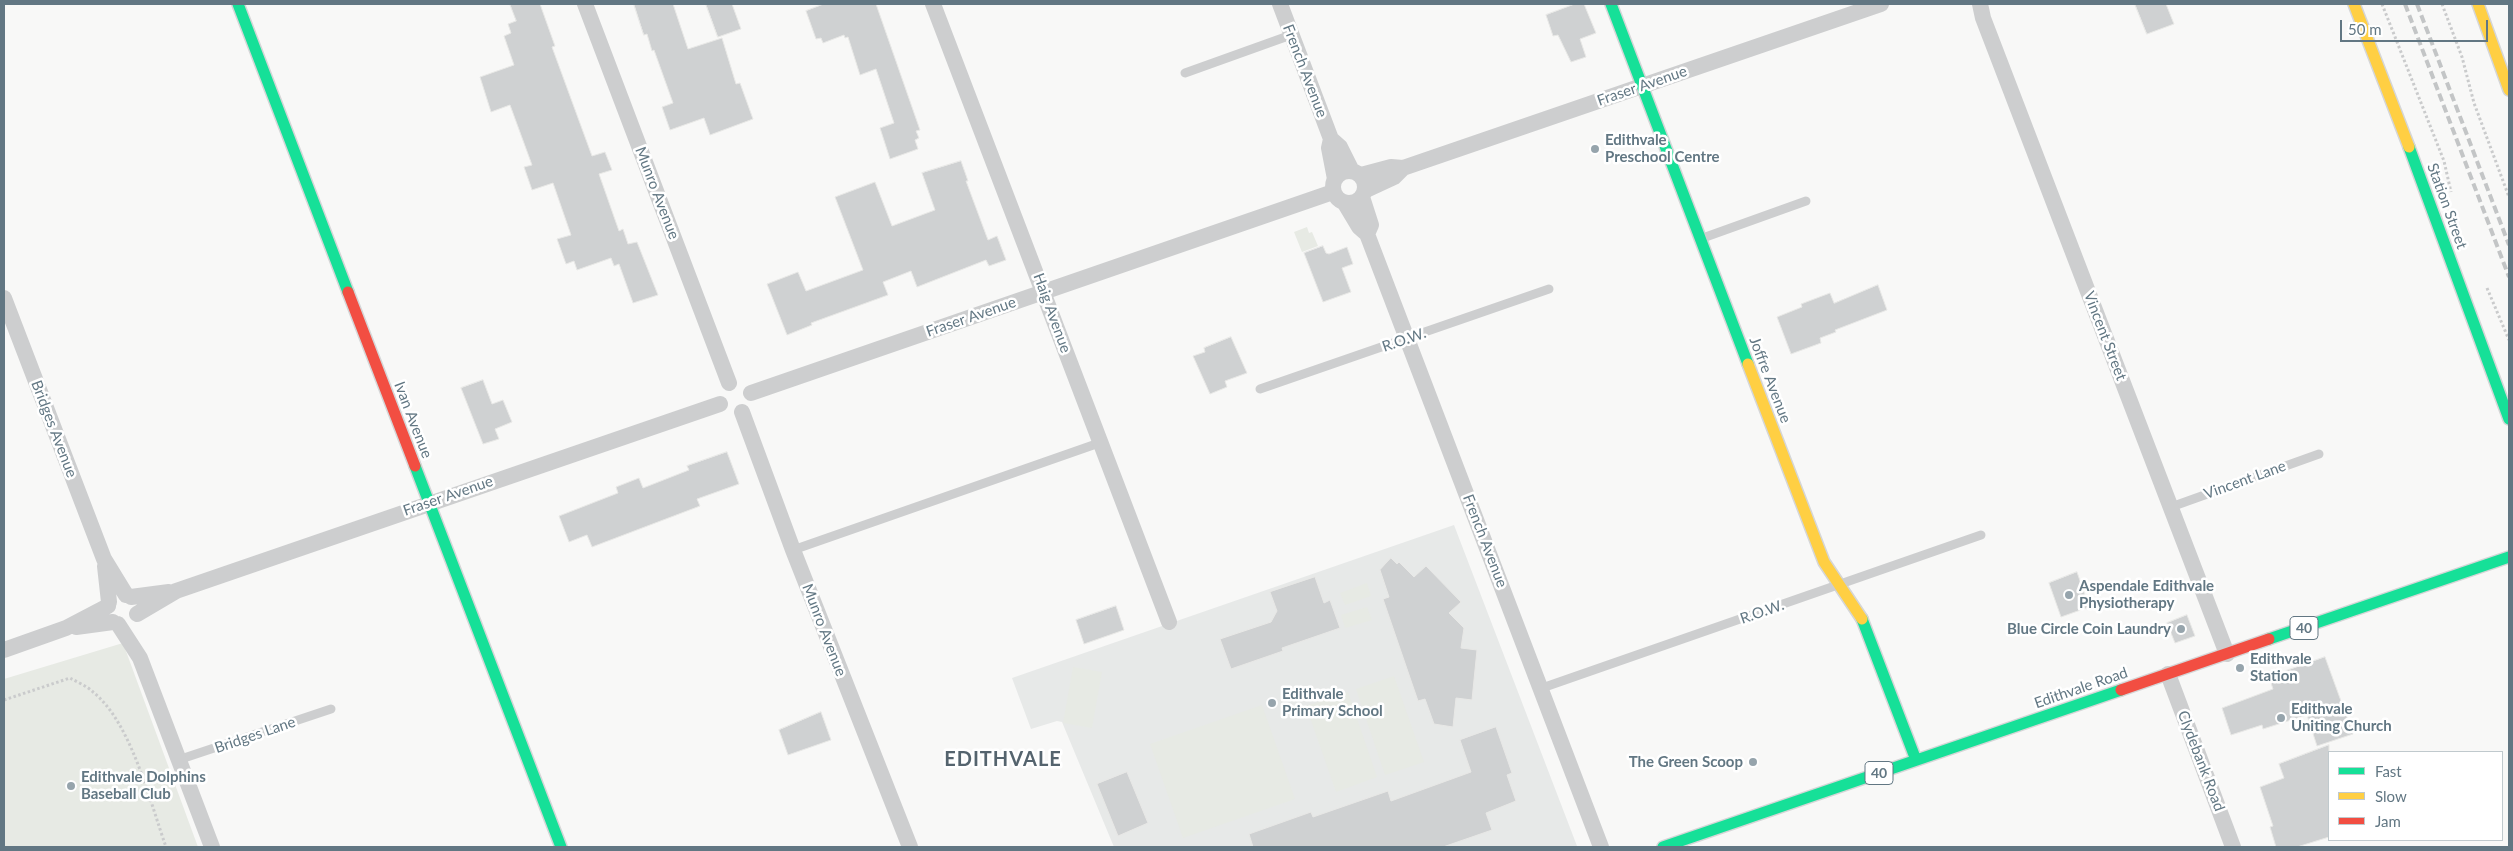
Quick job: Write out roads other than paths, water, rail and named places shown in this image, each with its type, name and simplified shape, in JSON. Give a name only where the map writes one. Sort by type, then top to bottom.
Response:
[{"type":"main road","name":"Ivan Avenue","points":[[238,4],[561,847]]},
{"type":"main road","name":"Joffre Avenue","points":[[1611,4],[1824,562],[1839,585],[1853,601],[1861,616],[1916,760]]},
{"type":"main road","name":"Station Street","points":[[2354,4],[2438,222],[2509,419]]},
{"type":"main road","points":[[2478,4],[2509,90]]},
{"type":"main road","name":"Edithvale Road","points":[[1663,847],[2509,557]]},
{"type":"street","name":"Munro Avenue","points":[[585,4],[729,383]]},
{"type":"street","name":"Haig Avenue","points":[[933,4],[1169,622]]},
{"type":"street","name":"French Avenue","points":[[1280,4],[1331,139],[1340,147],[1360,183],[1371,225],[1367,234]]},
{"type":"street","name":"Fraser Avenue","points":[[1360,183],[1394,177],[1403,168],[1881,4]]},
{"type":"street","name":"Vincent Street","points":[[1973,4],[1981,11],[2227,654]]},
{"type":"street","name":"French Avenue","points":[[1331,139],[1329,148],[1337,191],[1359,227],[1367,234],[1602,847]]},
{"type":"street","points":[[1340,173],[1360,183],[1354,202],[1337,191],[1340,173]]},
{"type":"street","name":"Fraser Avenue","points":[[751,393],[1337,191]]},
{"type":"street","name":"Bridges Avenue","points":[[4,298],[104,559],[128,596]]},
{"type":"street","points":[[734,381],[744,384],[751,393],[750,404],[742,412],[729,413],[720,404],[721,389],[729,383],[734,381]]},
{"type":"street","name":"Fraser Avenue","points":[[136,616],[176,591],[720,404]]},
{"type":"street","name":"Munro Avenue","points":[[742,412],[793,550],[910,847]]},
{"type":"street","name":"Bridges Avenue","points":[[104,559],[108,604]]},
{"type":"street","name":"Fraser Avenue","points":[[128,596],[176,591]]},
{"type":"street","points":[[4,650],[66,628],[108,604],[117,596],[128,596],[137,604],[136,616],[140,658]]},
{"type":"street","points":[[108,604],[108,615],[116,623],[140,658],[212,847]]},
{"type":"street","points":[[66,628],[116,623],[127,624],[136,616]]},
{"type":"street","name":"Clydebank Road","points":[[2168,674],[2233,847]]},
{"type":"lane","points":[[1185,73],[1291,35]]},
{"type":"lane","points":[[1700,239],[1806,201]]},
{"type":"lane","name":"R.O.W.","points":[[1260,389],[1549,290]]},
{"type":"lane","points":[[793,550],[1100,443]]},
{"type":"lane","name":"Vincent Lane","points":[[2171,507],[2319,454]]},
{"type":"lane","name":"R.O.W.","points":[[1542,688],[1981,535]]},
{"type":"lane","name":"Bridges Lane","points":[[178,760],[331,709]]},
{"type":"railway","points":[[2405,4],[2509,277]]},
{"type":"railway","points":[[2417,4],[2509,245]]},
{"type":"place","name":"Edithvale Preschool Centre","points":[[1595,149]]},
{"type":"place","name":"Aspendale Edithvale Physiotherapy","points":[[2069,595]]},
{"type":"place","name":"Blue Circle Coin Laundry","points":[[2181,629]]},
{"type":"place","name":"Edithvale Station","points":[[2240,668]]},
{"type":"place","name":"Edithvale Primary School","points":[[1272,703]]},
{"type":"place","name":"Edithvale Uniting Church","points":[[2281,718]]},
{"type":"place","name":"The Green Scoop","points":[[1753,762]]},
{"type":"place","name":"Edithvale Dolphins Baseball Club","points":[[71,786]]},
{"type":"district","name":"EDITHVALE","points":[[1003,760]]}]
